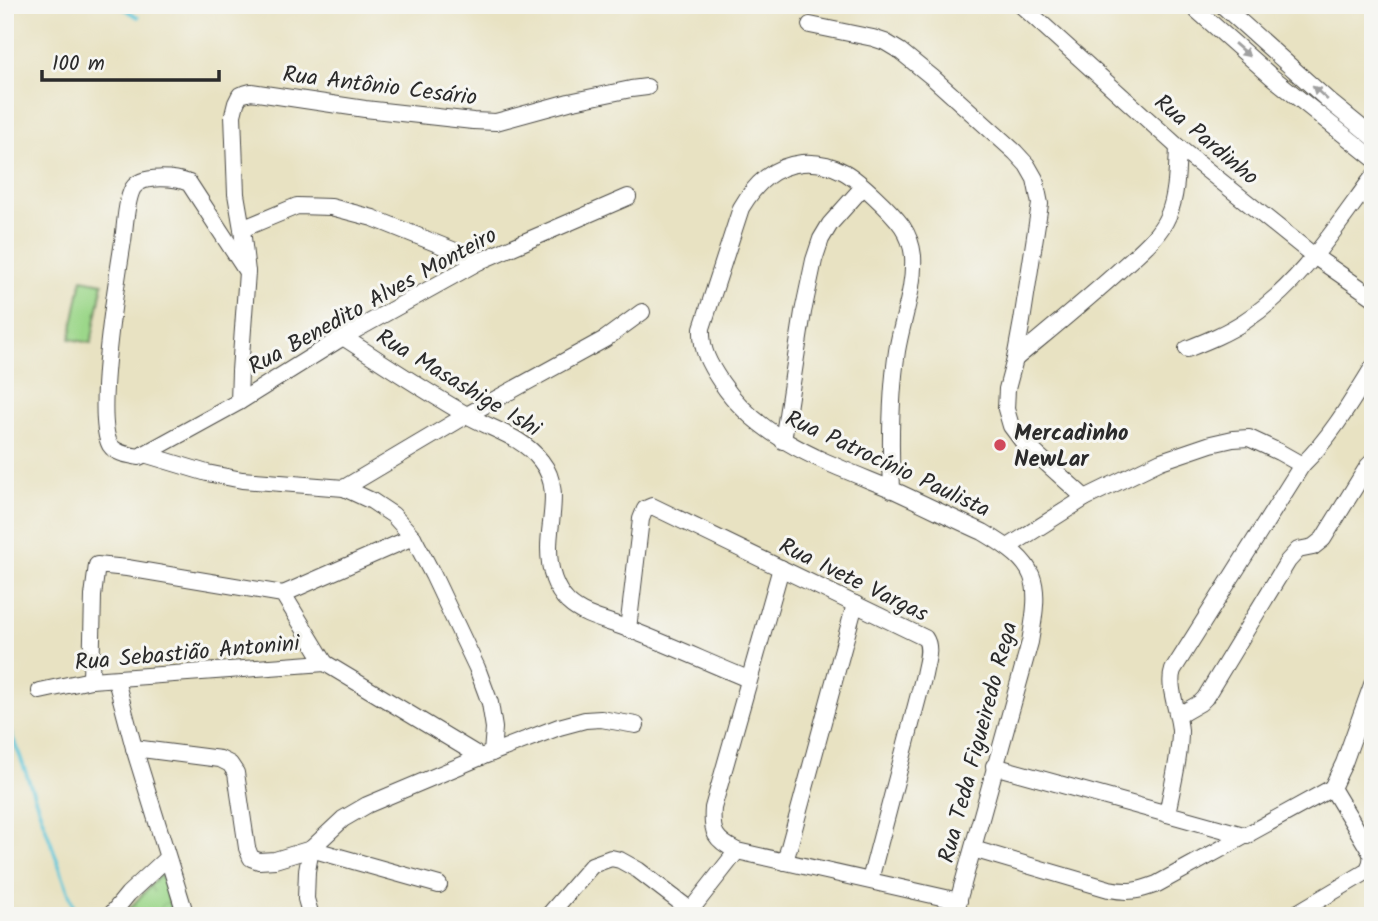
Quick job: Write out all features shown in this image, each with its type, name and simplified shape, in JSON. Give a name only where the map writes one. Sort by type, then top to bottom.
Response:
[{"type":"street","name":"Rua Pardinho","points":[[1021,5],[1178,147],[1314,256],[1373,297]]},
{"type":"street","points":[[1191,5],[1272,77],[1373,158]]},
{"type":"street","points":[[1222,5],[1373,137]]},
{"type":"street","points":[[810,26],[873,37],[900,51],[1015,152],[1035,179],[1040,204],[1031,273],[1007,389],[1006,409],[1011,426],[1023,442],[1085,498]]},
{"type":"street","name":"Rua Antônio Cesário","points":[[242,229],[236,194],[234,126],[236,103],[240,95],[251,92],[365,109],[496,122],[569,102],[647,87]]},
{"type":"street","points":[[1015,359],[1085,301],[1161,229],[1169,215],[1174,193],[1178,147]]},
{"type":"street","name":"Rua Patrocínio Paulista","points":[[892,490],[890,419],[897,352],[912,281],[911,243],[901,224],[845,172],[828,165],[808,162],[789,164],[757,184],[741,208],[702,328],[701,342],[705,357],[725,388],[746,412],[783,441],[892,490],[1008,547]]},
{"type":"street","points":[[1187,349],[1220,336],[1245,322],[1294,281],[1373,177]]},
{"type":"street","points":[[247,272],[189,183],[181,180],[147,179],[134,188],[129,204],[106,378],[106,433],[111,447],[121,454],[139,457],[144,454],[207,473],[242,480],[344,488],[372,501],[393,515],[413,537],[477,668],[490,703],[494,728],[486,755]]},
{"type":"street","points":[[783,441],[814,260],[830,224],[863,187]]},
{"type":"street","name":"Rua Benedito Alves Monteiro","points":[[144,454],[239,402],[343,337],[480,261],[628,197]]},
{"type":"street","points":[[239,402],[247,272],[242,229],[297,206],[331,207],[373,218],[480,261]]},
{"type":"street","points":[[344,488],[467,415],[605,339],[642,312]]},
{"type":"street","name":"Rua Masashige Ishi","points":[[343,337],[467,415],[527,446],[542,462],[553,485],[550,565],[554,581],[567,601],[595,618],[628,629],[748,680]]},
{"type":"street","points":[[1167,814],[1180,733],[1171,683],[1176,664],[1302,465],[1328,437],[1373,367]]},
{"type":"street","points":[[1008,547],[1085,498],[1161,461],[1233,439],[1249,438],[1302,465]]},
{"type":"street","points":[[1178,715],[1205,698],[1288,561],[1298,550],[1313,547],[1323,539],[1373,461]]},
{"type":"street","name":"Rua Ivete Vargas","points":[[628,629],[641,519],[645,509],[652,506],[918,634],[928,642],[924,675],[870,880]]},
{"type":"street","points":[[91,680],[93,596],[97,565],[283,594],[413,537]]},
{"type":"street","name":"Rua Teda Figueiredo Rega","points":[[956,908],[1030,642],[1036,597],[1033,579],[1029,568],[1008,547]]},
{"type":"street","points":[[781,568],[713,808],[713,831],[724,845],[737,851],[870,880],[956,908]]},
{"type":"street","points":[[283,594],[325,663]]},
{"type":"street","points":[[785,862],[855,604]]},
{"type":"street","name":"Rua Sebastião Antonini","points":[[40,691],[91,680],[325,663],[486,755]]},
{"type":"street","points":[[116,680],[186,916]]},
{"type":"street","points":[[972,849],[1109,889],[1126,892],[1157,884],[1332,788],[1344,763],[1373,682]]},
{"type":"street","points":[[134,748],[220,759],[230,764],[236,773],[247,848],[251,858],[259,861],[275,860],[311,849],[343,818],[359,809],[559,727],[601,719],[636,725]]},
{"type":"street","points":[[995,766],[1247,836]]},
{"type":"street","points":[[1292,916],[1366,872],[1370,866],[1371,853],[1332,788]]},
{"type":"street","points":[[311,849],[439,885]]},
{"type":"street","points":[[311,849],[306,899],[311,916]]},
{"type":"street","points":[[548,916],[592,865],[611,858],[638,870],[692,914],[737,851]]},
{"type":"street","points":[[110,916],[128,894],[167,858]]},
{"type":"green space","points":[[82,279],[103,283],[91,343],[70,339]]},
{"type":"green space","points":[[161,874],[173,916],[136,916],[129,909]]},
{"type":"waterway","points":[[118,5],[138,17]]},
{"type":"waterway","points":[[5,719],[77,916]]},
{"type":"place","name":"Mercadinho NewLar","points":[[1000,445]]}]
